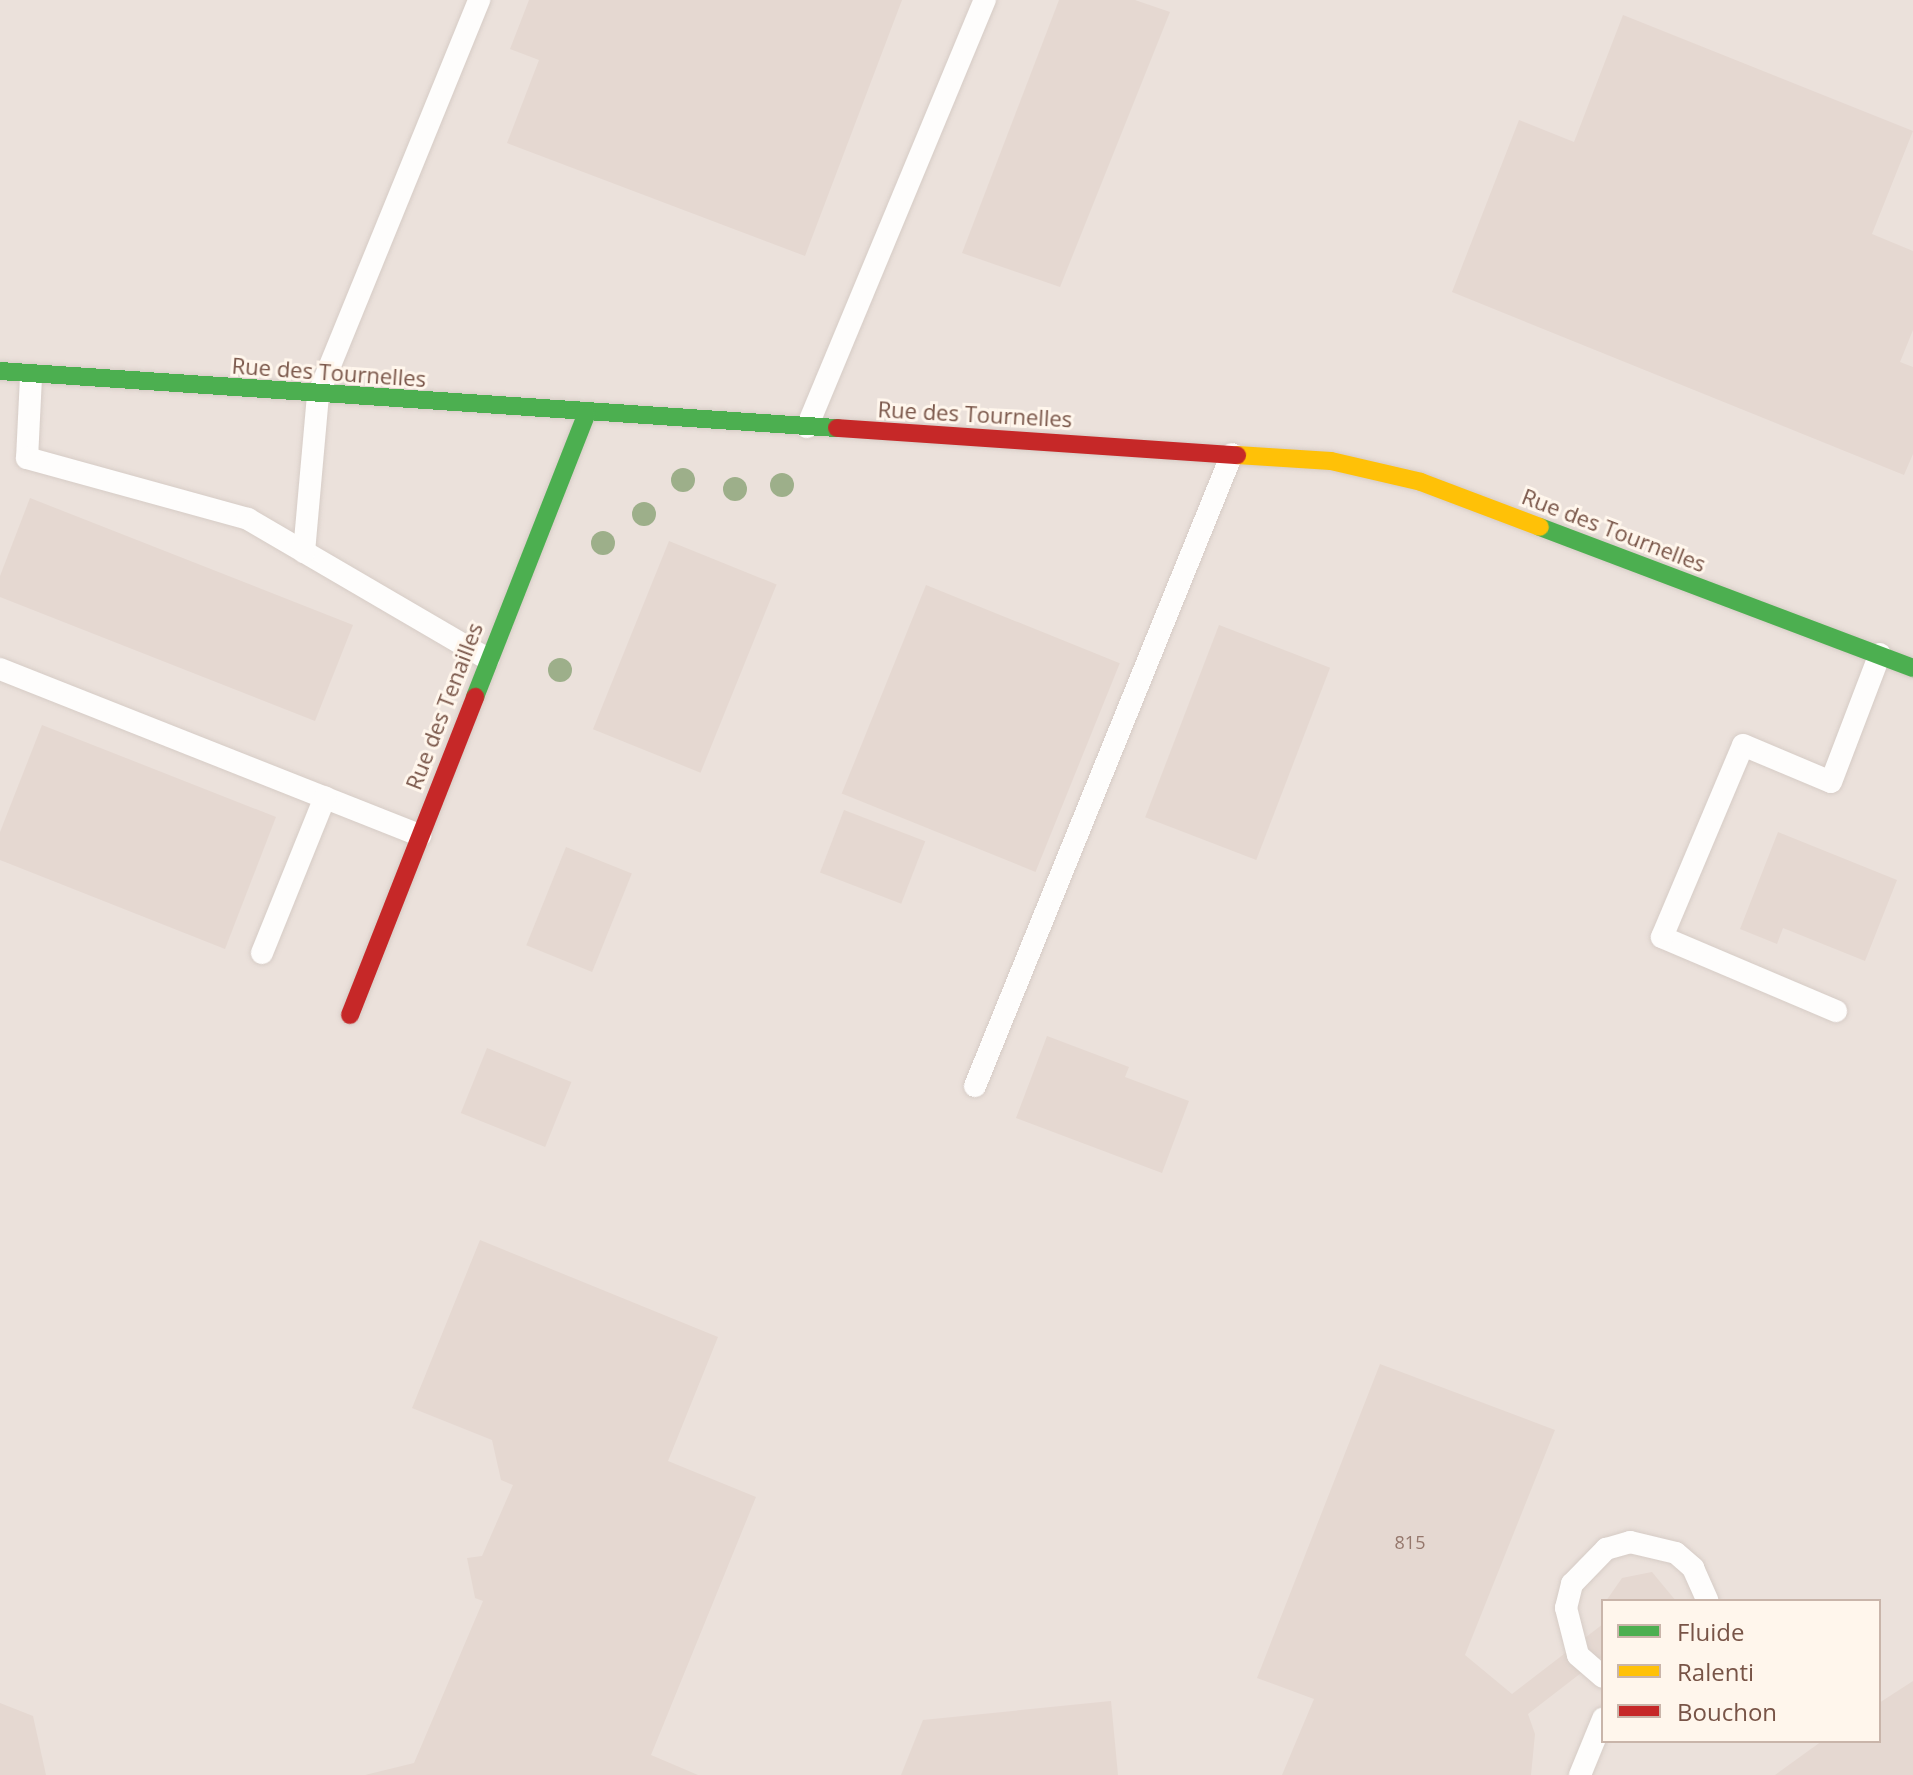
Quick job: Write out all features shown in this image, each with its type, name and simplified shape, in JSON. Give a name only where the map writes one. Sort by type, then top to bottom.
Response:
[{"type":"street","name":"Rue des Tournelles","points":[[0,371],[31,377],[586,415],[1331,461],[1421,482],[1913,668]]},
{"type":"street","name":"Rue des Tenailles","points":[[350,1015],[586,415]]},
{"type":"lane","points":[[304,552],[318,395],[479,0]]},
{"type":"lane","points":[[807,427],[985,0]]},
{"type":"lane","points":[[31,377],[27,458],[248,519],[488,659]]},
{"type":"lane","points":[[975,1086],[1232,454]]},
{"type":"lane","points":[[1836,1011],[1662,937],[1743,745],[1831,782],[1880,654]]},
{"type":"lane","points":[[0,669],[420,835]]},
{"type":"lane","points":[[262,953],[325,797]]},
{"type":"lane","points":[[1601,1674],[1568,1632],[1572,1584],[1586,1564],[1630,1542],[1654,1544],[1693,1568],[1707,1599]]},
{"type":"lane","points":[[1580,1775],[1601,1724]]},
{"type":"shaded area","points":[[0,0],[1913,0],[1913,1775],[0,1775]]},
{"type":"building","points":[[529,0],[902,0],[805,256],[507,143],[539,60],[510,49]]},
{"type":"building","points":[[1059,0],[1135,0],[1170,12],[1060,287],[962,253]]},
{"type":"building","points":[[1623,15],[1913,131],[1872,234],[1913,251],[1913,330],[1900,362],[1913,367],[1913,454],[1904,475],[1452,292],[1519,120],[1574,142]]},
{"type":"building","points":[[30,498],[353,625],[315,721],[0,597],[0,576]]},
{"type":"building","points":[[669,541],[777,584],[701,773],[593,729]]},
{"type":"building","points":[[926,585],[1120,663],[1035,872],[842,794]]},
{"type":"building","points":[[1219,625],[1330,668],[1256,860],[1145,817]]},
{"type":"building","points":[[42,725],[276,817],[225,949],[0,860],[0,832]]},
{"type":"building","points":[[844,810],[925,841],[901,904],[820,873]]},
{"type":"building","points":[[1778,832],[1897,880],[1865,961],[1783,928],[1777,944],[1740,929]]},
{"type":"building","points":[[566,847],[632,874],[592,972],[526,945]]},
{"type":"building","points":[[1047,1036],[1129,1067],[1125,1077],[1189,1101],[1162,1173],[1016,1118]]},
{"type":"building","points":[[487,1048],[571,1082],[545,1147],[461,1113]]},
{"type":"building","points":[[480,1240],[718,1337],[668,1461],[756,1497],[651,1755],[698,1775],[365,1775],[414,1763],[483,1601],[475,1598],[467,1558],[482,1556],[513,1485],[501,1480],[492,1440],[412,1408]]},
{"type":"building","points":[[1380,1364],[1555,1430],[1465,1655],[1512,1694],[1601,1626],[1601,1658],[1528,1714],[1535,1734],[1531,1775],[1282,1775],[1314,1699],[1257,1678]]},
{"type":"building","points":[[1652,1572],[1674,1599],[1607,1599],[1622,1578]]},
{"type":"building","points":[[1913,1681],[1913,1775],[1775,1775],[1819,1743],[1881,1743],[1881,1702]]},
{"type":"building","points":[[1111,1701],[1118,1775],[901,1775],[923,1720]]},
{"type":"building","points":[[0,1703],[33,1716],[46,1775],[0,1775]]},
{"type":"traffic: fast","points":[[0,371],[837,428]]},
{"type":"traffic: fast","points":[[475,697],[586,415]]},
{"type":"traffic: fast","points":[[1540,527],[1913,668]]},
{"type":"traffic: slow","points":[[1237,455],[1331,461],[1421,482],[1540,527]]},
{"type":"traffic: jam","points":[[837,428],[1237,455]]},
{"type":"traffic: jam","points":[[350,1015],[475,697]]}]
